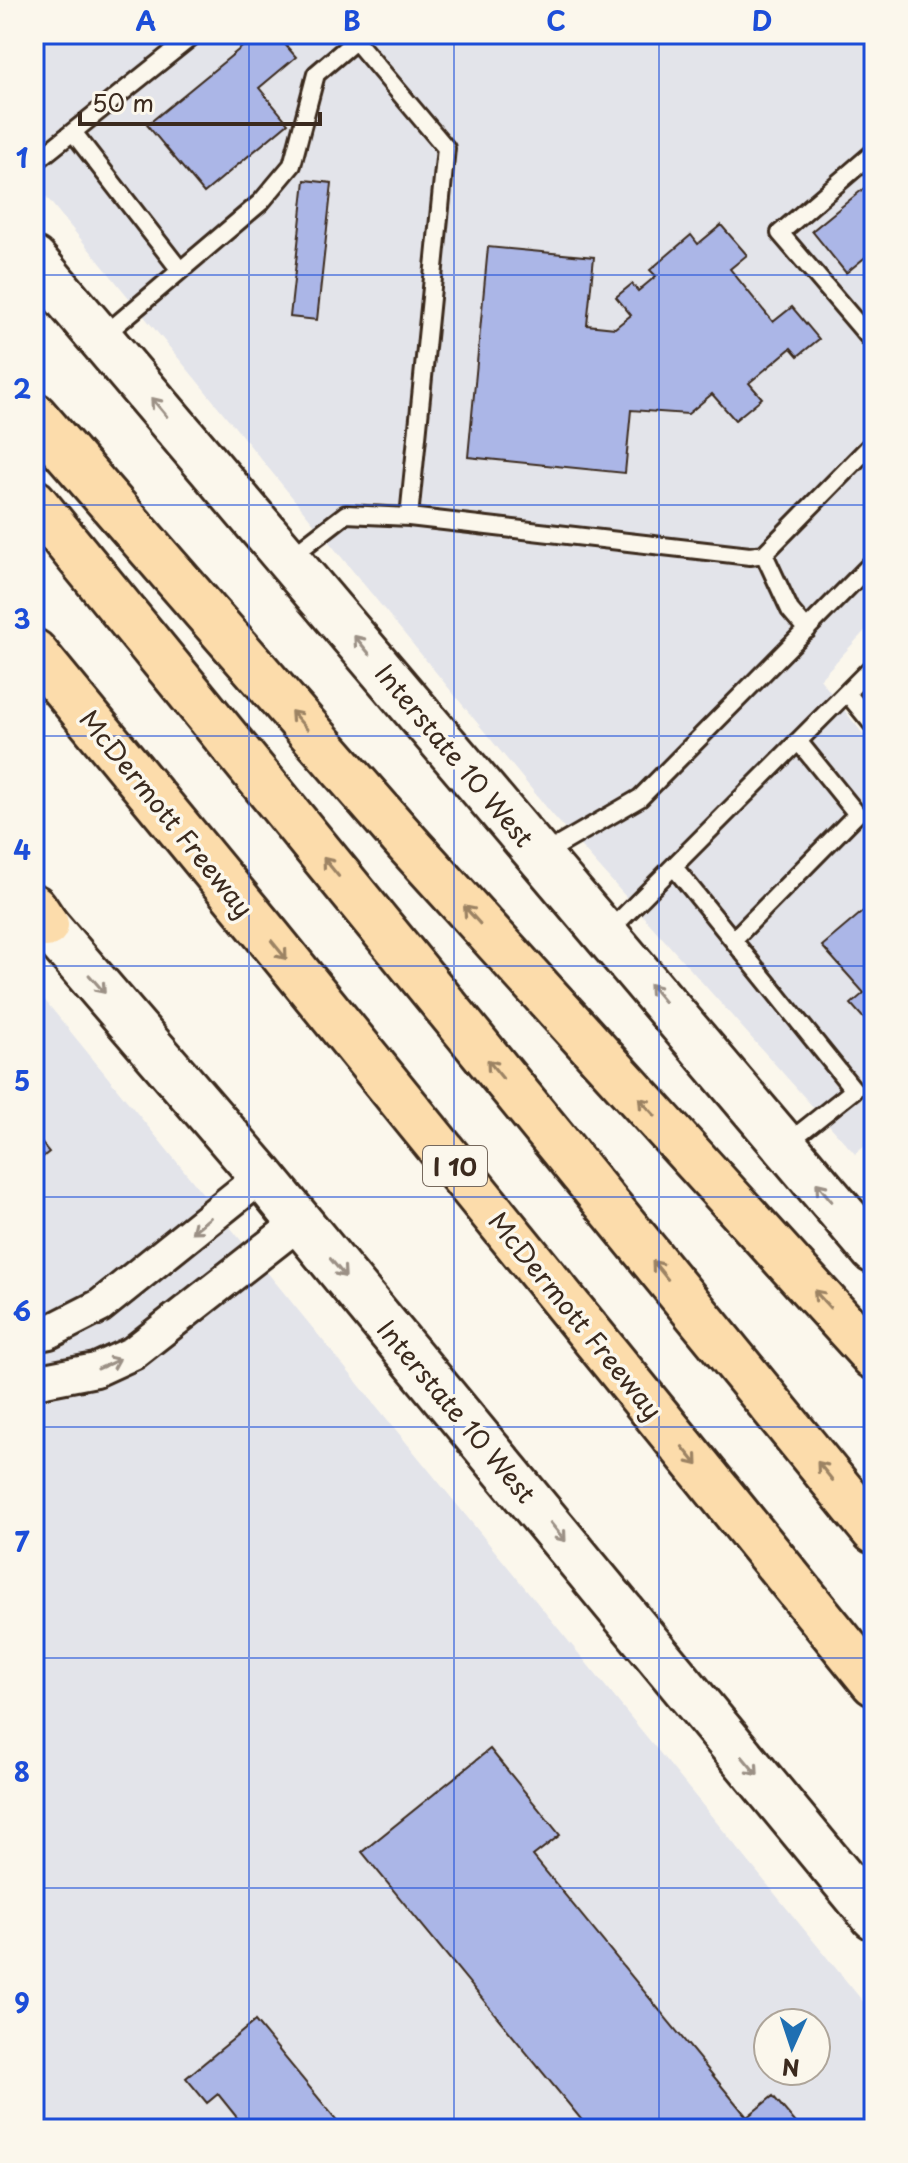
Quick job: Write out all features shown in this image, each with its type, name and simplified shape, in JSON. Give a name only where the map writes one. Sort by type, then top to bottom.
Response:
[{"type":"highway","points":[[34,415],[408,844],[874,1357]]},
{"type":"highway","points":[[34,502],[874,1531]]},
{"type":"highway","name":"McDermott Freeway","points":[[34,652],[874,1683]]},
{"type":"main road","name":"Interstate 10 West","points":[[34,260],[874,1251]]},
{"type":"main road","name":"Interstate 10 West","points":[[38,915],[262,1176],[874,1917]]},
{"type":"street","points":[[34,1335],[49,1332],[100,1306],[262,1176]]},
{"type":"street","points":[[34,1382],[96,1370],[133,1353],[300,1222]]},
{"type":"lane","points":[[34,163],[195,34]]},
{"type":"lane","points":[[101,338],[261,202],[292,165],[316,74],[353,37],[446,148],[409,517]]},
{"type":"lane","points":[[73,132],[180,270]]},
{"type":"lane","points":[[874,152],[780,233],[874,343]]},
{"type":"lane","points":[[288,559],[346,514],[409,517],[750,556],[764,554],[874,442]]},
{"type":"lane","points":[[764,554],[790,610],[807,630]]},
{"type":"lane","points":[[541,856],[640,798],[874,561]]},
{"type":"lane","points":[[607,933],[874,665]]},
{"type":"lane","points":[[847,693],[874,726]]},
{"type":"lane","points":[[733,940],[857,814],[798,741]]},
{"type":"lane","points":[[674,867],[854,1090],[785,1145]]},
{"type":"shaded area","points":[[34,34],[874,34],[874,621],[820,679],[874,748],[874,1139],[855,1154],[552,814],[34,182]]},
{"type":"shaded area","points":[[34,987],[874,2015],[874,2129],[34,2129]]},
{"type":"building","points":[[258,34],[276,34],[296,57],[259,88],[288,123],[204,193],[147,125]]},
{"type":"building","points":[[305,180],[332,183],[317,320],[290,317]]},
{"type":"building","points":[[874,180],[874,250],[846,273],[812,231]]},
{"type":"building","points":[[721,225],[747,255],[730,269],[773,322],[792,307],[819,339],[798,356],[791,348],[749,383],[762,398],[735,420],[712,394],[688,414],[631,410],[625,473],[468,457],[488,247],[594,257],[587,325],[615,328],[631,315],[616,297],[632,284],[638,291],[656,276],[650,270],[691,235],[698,244]]},
{"type":"building","points":[[874,902],[874,1030],[851,1004],[864,993],[822,946]]},
{"type":"building","points":[[34,1134],[49,1152],[34,1164]]},
{"type":"building","points":[[490,1749],[560,1835],[533,1856],[747,2117],[773,2096],[801,2129],[589,2129],[362,1852]]},
{"type":"building","points":[[255,2021],[344,2129],[239,2129],[243,2125],[218,2094],[207,2103],[186,2078]]}]
